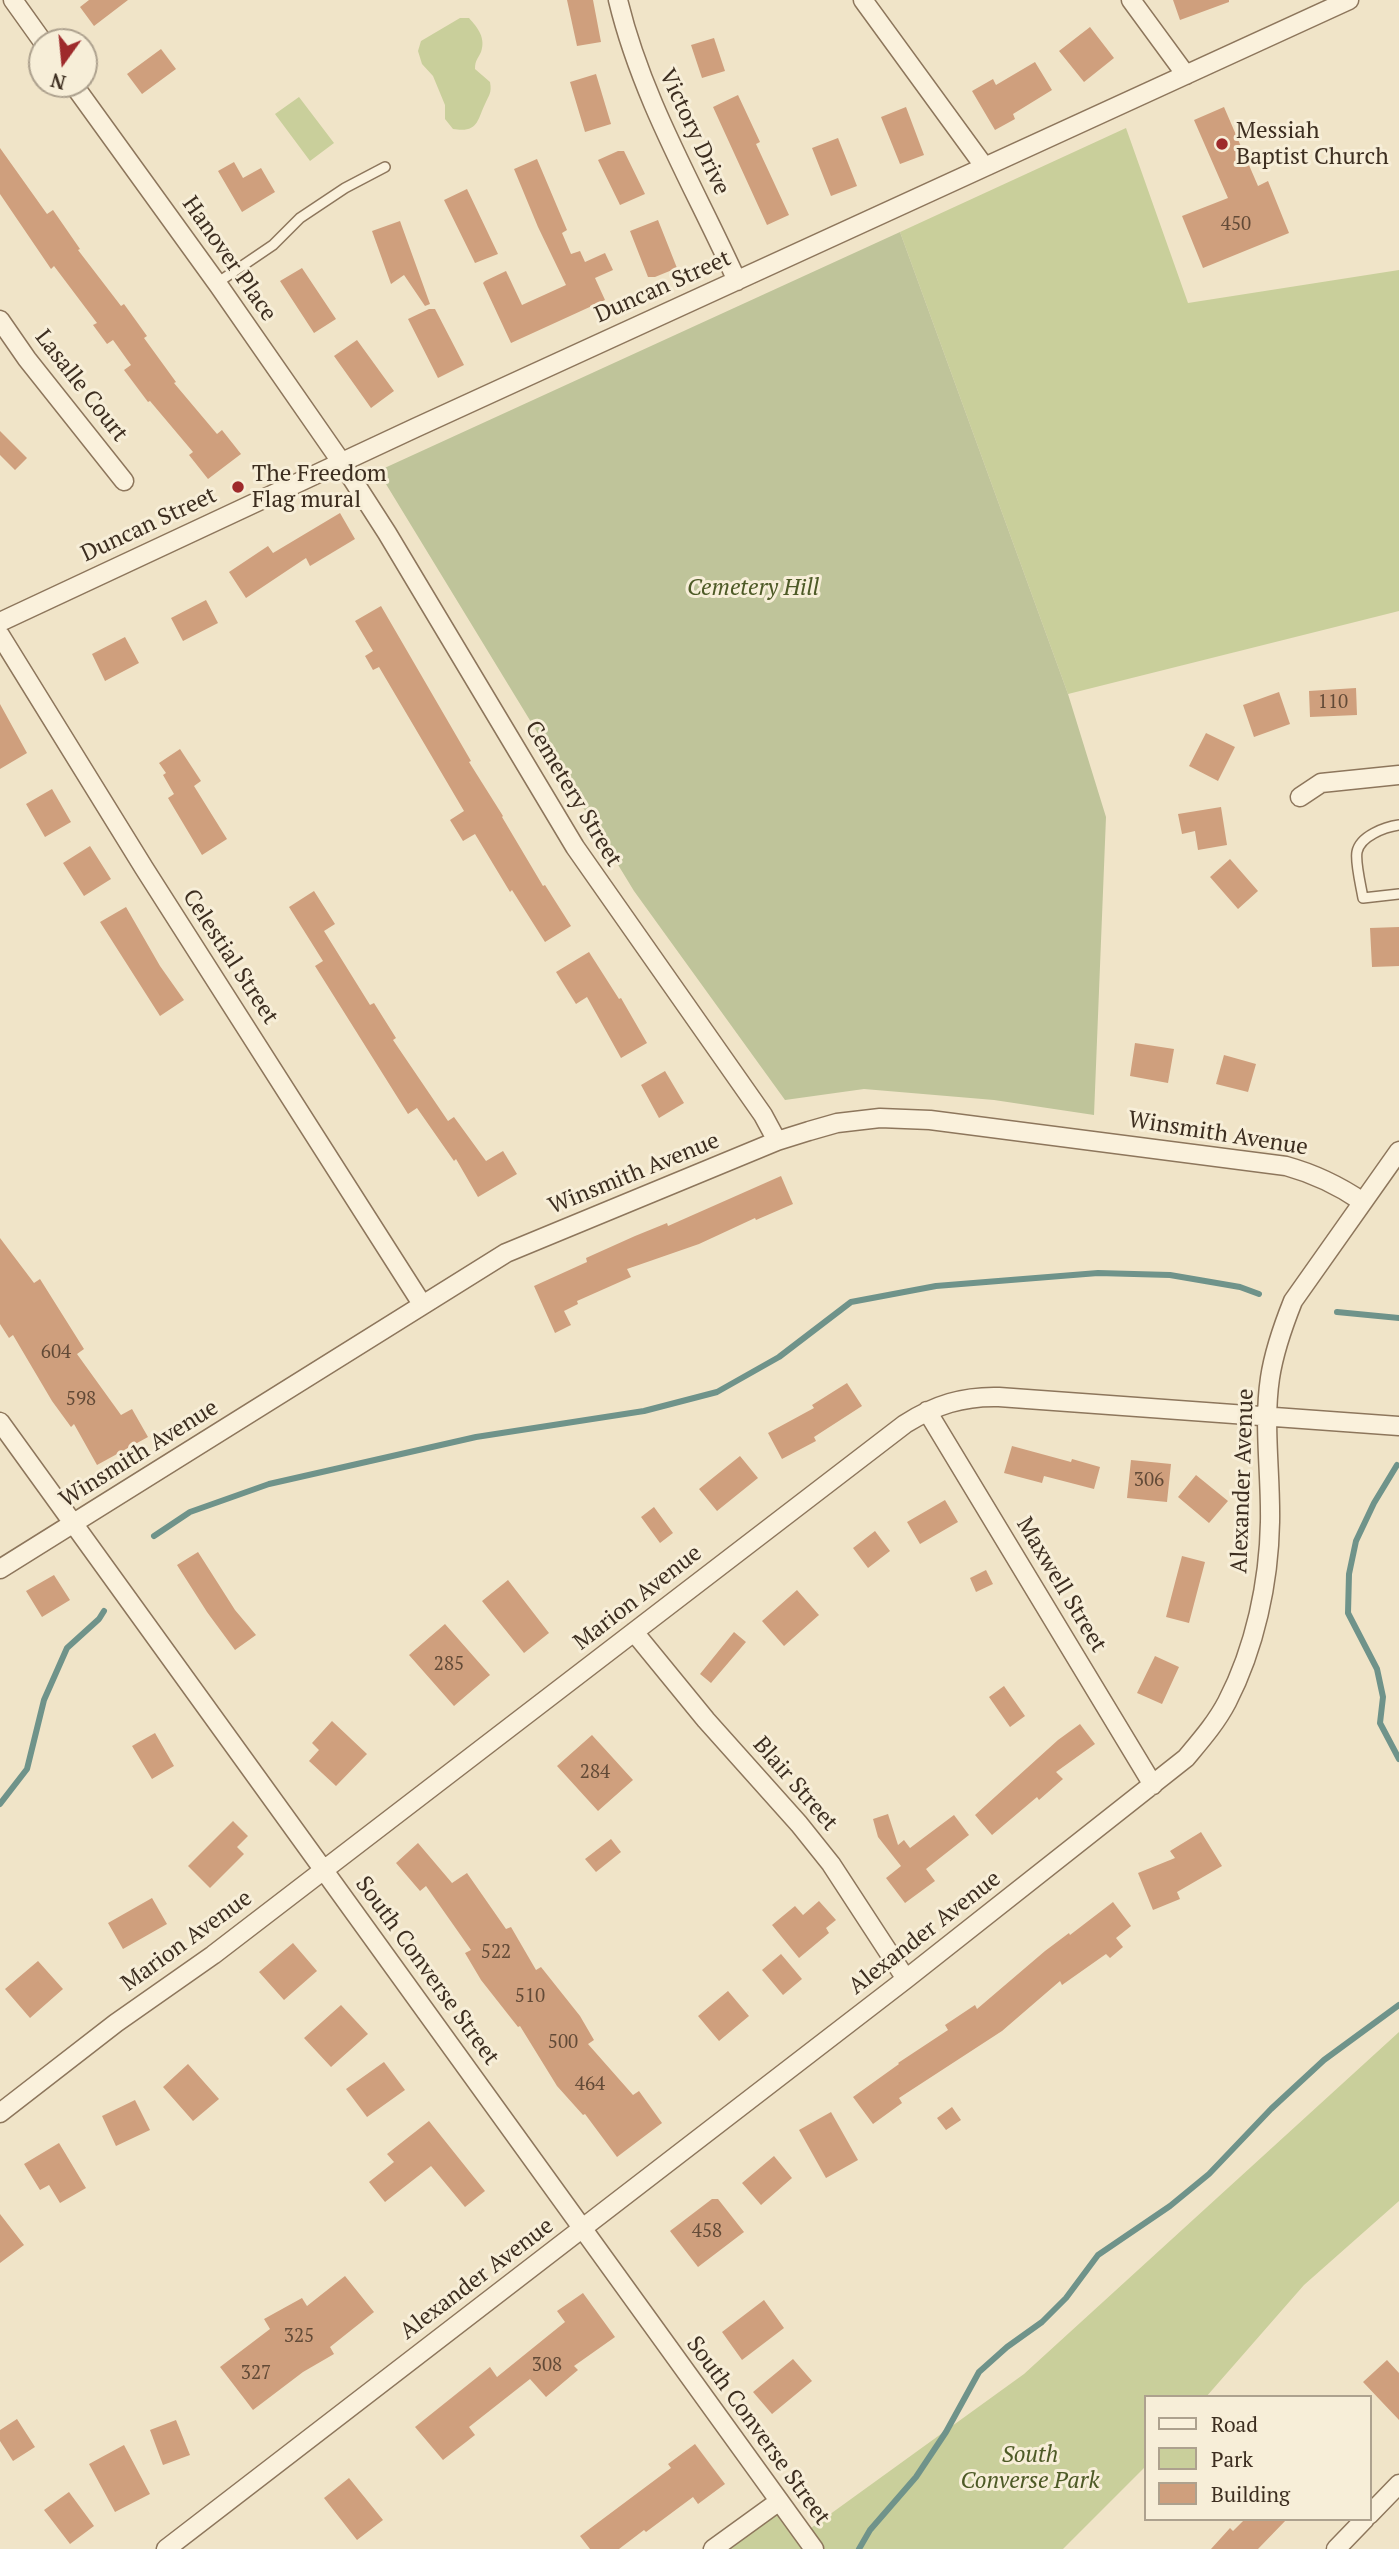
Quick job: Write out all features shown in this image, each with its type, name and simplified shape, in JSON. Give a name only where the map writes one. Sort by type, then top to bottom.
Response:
[{"type":"street","points":[[13,0],[33,28]]},
{"type":"street","name":"Victory Drive","points":[[618,0],[641,79],[737,281]]},
{"type":"street","points":[[863,0],[984,166]]},
{"type":"street","points":[[1131,0],[1186,75]]},
{"type":"street","name":"Duncan Street","points":[[0,622],[1349,0]]},
{"type":"street","name":"Hanover Place","points":[[83,98],[217,283],[342,463]]},
{"type":"street","name":"Lasalle Court","points":[[0,320],[27,359],[124,481]]},
{"type":"street","name":"Cemetery Street","points":[[342,463],[387,533],[575,848],[763,1115],[777,1141]]},
{"type":"street","name":"Celestial Street","points":[[0,635],[144,868],[422,1304]]},
{"type":"street","points":[[1300,797],[1321,783],[1399,775]]},
{"type":"street","name":"Winsmith Avenue","points":[[0,1569],[506,1253],[777,1141],[837,1123],[880,1118],[930,1120],[1286,1166],[1323,1179],[1363,1202]]},
{"type":"street","name":"Alexander Avenue","points":[[166,2549],[906,1979],[1186,1758],[1208,1732],[1227,1702],[1250,1645],[1267,1567],[1270,1522],[1270,1381],[1275,1353],[1293,1301],[1399,1151]]},
{"type":"street","name":"Marion Avenue","points":[[0,2113],[116,2023],[213,1955],[905,1424],[927,1411],[962,1399],[990,1397],[1399,1426]]},
{"type":"street","name":"Maxwell Street","points":[[927,1411],[1153,1785]]},
{"type":"street","name":"South Converse Street","points":[[0,1422],[814,2549]]},
{"type":"street","name":"Blair Street","points":[[634,1632],[831,1864],[906,1979]]},
{"type":"street","points":[[1371,2513],[1399,2484]]},
{"type":"street","points":[[713,2549],[778,2502]]},
{"type":"street","points":[[1336,2549],[1363,2521]]},
{"type":"lane","points":[[217,283],[272,246],[300,218],[345,188],[385,167]]},
{"type":"lane","points":[[1399,825],[1374,834],[1362,843],[1357,852],[1363,898],[1399,894]]},
{"type":"green space","points":[[460,18],[469,18],[480,34],[482,47],[475,69],[490,82],[491,89],[478,120],[472,127],[461,130],[453,129],[445,119],[445,105],[433,76],[422,64],[418,51],[421,41]]},
{"type":"green space","points":[[299,97],[334,143],[310,161],[275,114]]},
{"type":"green space","points":[[1126,128],[1188,303],[1399,270],[1399,611],[1068,694],[900,232]]},
{"type":"green space","name":"Cemetery Hill","points":[[900,232],[1068,694],[1106,817],[1094,1115],[994,1100],[864,1089],[785,1100],[634,891],[378,471]]},
{"type":"green space","name":"South Converse Park","points":[[1399,2032],[1399,2201],[1304,2285],[1208,2395],[1144,2395],[1144,2468],[1063,2549],[713,2549],[778,2502],[804,2533],[1024,2374]]},
{"type":"building","points":[[89,0],[128,0],[94,26],[80,7]]},
{"type":"building","points":[[567,0],[593,0],[601,42],[577,46]]},
{"type":"building","points":[[1173,0],[1229,0],[1229,2],[1180,20]]},
{"type":"building","points":[[1090,27],[1114,58],[1084,82],[1059,51]]},
{"type":"building","points":[[714,38],[725,71],[702,78],[691,45]]},
{"type":"building","points":[[161,49],[176,69],[142,94],[127,74]]},
{"type":"building","points":[[1035,62],[1052,90],[1013,114],[1015,119],[995,130],[972,91],[993,79],[996,85]]},
{"type":"building","points":[[596,74],[611,124],[585,132],[570,82]]},
{"type":"building","points":[[738,95],[760,142],[756,144],[789,215],[767,225],[713,107]]},
{"type":"building","points":[[906,107],[924,155],[900,164],[881,117]]},
{"type":"building","points":[[1224,107],[1258,186],[1268,181],[1289,233],[1203,268],[1182,216],[1228,198],[1194,120]]},
{"type":"building","points":[[838,138],[857,186],[831,196],[812,148]]},
{"type":"building","points":[[0,148],[47,214],[53,210],[80,249],[78,250],[121,306],[124,304],[147,336],[144,338],[176,382],[174,383],[217,434],[222,430],[241,454],[208,479],[189,455],[193,452],[150,401],[148,402],[124,370],[131,365],[113,340],[107,344],[93,325],[97,323],[54,266],[51,269],[0,194]]},
{"type":"building","points":[[624,151],[645,194],[620,205],[598,160]]},
{"type":"building","points":[[537,159],[567,230],[562,233],[571,254],[580,251],[585,262],[605,253],[613,270],[595,278],[605,300],[511,343],[483,283],[506,271],[522,305],[566,285],[514,169]]},
{"type":"building","points":[[234,162],[243,178],[261,168],[275,192],[242,212],[218,171]]},
{"type":"building","points":[[467,189],[498,254],[475,263],[444,200]]},
{"type":"building","points":[[658,220],[677,268],[648,277],[630,231]]},
{"type":"building","points":[[400,221],[430,304],[425,306],[404,275],[391,284],[372,231]]},
{"type":"building","points":[[302,268],[336,319],[314,333],[280,281]]},
{"type":"building","points":[[435,309],[464,365],[438,378],[408,319]]},
{"type":"building","points":[[357,340],[394,391],[371,408],[334,356]]},
{"type":"building","points":[[0,431],[27,458],[15,470],[0,455]]},
{"type":"building","points":[[340,513],[355,539],[310,566],[306,558],[246,598],[229,572],[268,546],[273,553]]},
{"type":"building","points":[[206,600],[218,623],[183,641],[171,618]]},
{"type":"building","points":[[381,606],[471,761],[469,762],[543,886],[545,885],[571,926],[545,942],[512,890],[510,892],[475,834],[463,841],[450,820],[464,811],[379,667],[373,670],[365,656],[373,651],[355,621]]},
{"type":"building","points":[[125,637],[139,663],[105,681],[92,654]]},
{"type":"building","points":[[1356,688],[1357,715],[1310,717],[1309,691]]},
{"type":"building","points":[[1279,692],[1290,724],[1254,737],[1243,705]]},
{"type":"building","points":[[0,704],[27,753],[0,769]]},
{"type":"building","points":[[1206,733],[1235,747],[1218,781],[1189,766]]},
{"type":"building","points":[[180,749],[201,781],[194,786],[227,839],[202,855],[168,798],[174,794],[159,763]]},
{"type":"building","points":[[52,789],[71,822],[45,837],[26,804]]},
{"type":"building","points":[[1221,807],[1227,845],[1198,850],[1195,831],[1182,834],[1178,814]]},
{"type":"building","points":[[90,846],[111,879],[84,896],[63,863]]},
{"type":"building","points":[[1230,859],[1258,891],[1238,909],[1210,877]]},
{"type":"building","points":[[314,891],[335,924],[324,931],[370,1005],[374,1003],[396,1038],[393,1040],[448,1121],[454,1117],[486,1161],[503,1151],[517,1174],[478,1197],[456,1159],[454,1161],[417,1108],[408,1114],[315,966],[323,961],[289,907]]},
{"type":"building","points":[[126,907],[160,966],[184,1000],[160,1016],[100,922]]},
{"type":"building","points":[[1399,927],[1399,966],[1372,967],[1370,928]]},
{"type":"building","points":[[589,952],[619,999],[621,998],[647,1043],[621,1058],[587,997],[576,1004],[556,972]]},
{"type":"building","points":[[1135,1043],[1174,1049],[1168,1083],[1130,1076]]},
{"type":"building","points":[[1224,1055],[1256,1064],[1248,1092],[1216,1084]]},
{"type":"building","points":[[665,1071],[684,1103],[659,1118],[641,1085]]},
{"type":"building","points":[[781,1176],[793,1204],[699,1244],[627,1269],[631,1277],[577,1301],[578,1304],[564,1311],[571,1325],[555,1333],[534,1286],[635,1236],[667,1223],[668,1226]]},
{"type":"building","points":[[0,1238],[34,1283],[40,1279],[84,1349],[77,1354],[121,1415],[132,1409],[148,1437],[97,1465],[74,1424],[71,1427],[52,1401],[13,1335],[9,1338],[0,1324]]},
{"type":"building","points":[[847,1383],[862,1406],[814,1437],[816,1441],[782,1459],[768,1433],[814,1408],[812,1405]]},
{"type":"building","points":[[1012,1446],[1100,1467],[1094,1489],[1044,1476],[1042,1483],[1004,1473]]},
{"type":"building","points":[[740,1456],[758,1478],[717,1511],[699,1489]]},
{"type":"building","points":[[1131,1460],[1171,1464],[1167,1502],[1127,1498]]},
{"type":"building","points":[[1196,1475],[1228,1501],[1209,1523],[1178,1497]]},
{"type":"building","points":[[945,1500],[958,1522],[920,1544],[907,1522]]},
{"type":"building","points":[[654,1507],[673,1533],[660,1543],[641,1517]]},
{"type":"building","points":[[875,1531],[890,1551],[868,1568],[853,1548]]},
{"type":"building","points":[[198,1552],[235,1610],[256,1635],[235,1650],[177,1565]]},
{"type":"building","points":[[1182,1556],[1205,1562],[1189,1623],[1166,1617]]},
{"type":"building","points":[[986,1570],[993,1584],[976,1592],[970,1578]]},
{"type":"building","points":[[54,1575],[70,1600],[42,1617],[26,1591]]},
{"type":"building","points":[[508,1580],[549,1633],[524,1653],[482,1601]]},
{"type":"building","points":[[797,1590],[819,1615],[784,1646],[762,1621]]},
{"type":"building","points":[[445,1624],[490,1675],[454,1706],[409,1655]]},
{"type":"building","points":[[734,1632],[746,1642],[711,1683],[700,1674]]},
{"type":"building","points":[[1155,1656],[1179,1667],[1162,1704],[1137,1693]]},
{"type":"building","points":[[1004,1686],[1025,1716],[1010,1727],[989,1697]]},
{"type":"building","points":[[332,1721],[367,1754],[336,1786],[309,1761],[319,1750],[312,1743]]},
{"type":"building","points":[[1080,1724],[1095,1744],[1056,1772],[1063,1779],[992,1835],[975,1815],[1058,1740]]},
{"type":"building","points":[[155,1733],[174,1766],[152,1779],[132,1746]]},
{"type":"building","points":[[592,1735],[633,1780],[598,1811],[557,1766]]},
{"type":"building","points":[[888,1814],[898,1845],[904,1840],[910,1848],[954,1815],[969,1835],[926,1869],[935,1881],[905,1903],[886,1878],[901,1866],[878,1837],[873,1819]]},
{"type":"building","points":[[233,1821],[248,1836],[237,1847],[244,1854],[210,1888],[188,1866]]},
{"type":"building","points":[[1201,1832],[1222,1866],[1177,1892],[1180,1899],[1153,1910],[1138,1873],[1175,1858],[1170,1851]]},
{"type":"building","points":[[611,1839],[621,1852],[596,1872],[585,1859]]},
{"type":"building","points":[[418,1843],[452,1883],[467,1873],[506,1929],[511,1927],[536,1970],[541,1967],[580,2016],[594,2040],[588,2044],[633,2095],[639,2091],[662,2123],[617,2157],[585,2114],[583,2115],[557,2086],[520,2026],[518,2027],[481,1980],[465,1953],[471,1950],[426,1886],[420,1891],[396,1863]]},
{"type":"building","points":[[152,1898],[167,1924],[123,1949],[108,1923]]},
{"type":"building","points":[[819,1901],[836,1920],[826,1928],[829,1933],[799,1958],[772,1925],[795,1906],[803,1915]]},
{"type":"building","points":[[1113,1902],[1131,1926],[1116,1938],[1123,1947],[1110,1958],[1106,1954],[1062,1985],[1060,1981],[1002,2031],[899,2098],[902,2103],[873,2124],[853,2097],[948,2030],[945,2025],[975,2005],[977,2009],[1045,1951]]},
{"type":"building","points":[[293,1943],[317,1971],[284,2000],[259,1972]]},
{"type":"building","points":[[781,1954],[802,1979],[783,1995],[762,1970]]},
{"type":"building","points":[[38,1961],[63,1989],[30,2018],[5,1989]]},
{"type":"building","points":[[728,1991],[749,2016],[719,2041],[698,2016]]},
{"type":"building","points":[[341,2005],[368,2034],[331,2067],[304,2038]]},
{"type":"building","points":[[384,2062],[405,2090],[367,2117],[346,2089]]},
{"type":"building","points":[[188,2064],[219,2099],[193,2121],[163,2087]]},
{"type":"building","points":[[135,2100],[150,2130],[116,2146],[102,2116]]},
{"type":"building","points":[[952,2107],[961,2120],[946,2130],[937,2118]]},
{"type":"building","points":[[831,2112],[858,2160],[826,2178],[799,2130]]},
{"type":"building","points":[[429,2121],[485,2191],[465,2207],[431,2166],[385,2202],[369,2182],[394,2162],[387,2154]]},
{"type":"building","points":[[59,2143],[86,2188],[60,2203],[49,2185],[40,2190],[24,2164]]},
{"type":"building","points":[[774,2156],[792,2178],[761,2205],[742,2183]]},
{"type":"building","points":[[712,2199],[718,2199],[744,2232],[698,2267],[670,2231]]},
{"type":"building","points":[[0,2214],[24,2245],[0,2263]]},
{"type":"building","points":[[345,2276],[374,2312],[330,2347],[334,2354],[303,2372],[253,2410],[220,2367],[270,2329],[264,2319],[302,2298],[307,2306]]},
{"type":"building","points":[[583,2293],[615,2337],[574,2366],[578,2370],[546,2397],[530,2379],[469,2427],[475,2435],[443,2460],[415,2427],[490,2367],[497,2377],[565,2322],[557,2311]]},
{"type":"building","points":[[764,2300],[784,2328],[742,2360],[722,2332]]},
{"type":"building","points":[[793,2359],[812,2381],[772,2414],[753,2392]]},
{"type":"building","points":[[1387,2360],[1399,2373],[1399,2420],[1363,2382]]},
{"type":"building","points":[[17,2419],[35,2447],[13,2461],[0,2441],[0,2430]]},
{"type":"building","points":[[176,2420],[190,2455],[163,2465],[150,2430]]},
{"type":"building","points":[[695,2444],[725,2484],[698,2504],[693,2497],[619,2549],[590,2549],[580,2536],[671,2468],[668,2464]]},
{"type":"building","points":[[124,2445],[150,2494],[115,2512],[89,2464]]},
{"type":"building","points":[[349,2478],[383,2520],[357,2540],[324,2498]]},
{"type":"building","points":[[69,2492],[94,2526],[70,2544],[44,2510]]},
{"type":"building","points":[[1243,2521],[1285,2521],[1258,2549],[1211,2549],[1230,2528],[1233,2531]]},
{"type":"waterway","points":[[154,1536],[190,1512],[269,1484],[476,1437],[644,1411],[717,1392],[779,1357],[851,1302],[936,1286],[1098,1273],[1170,1275],[1240,1287],[1259,1294]]},
{"type":"waterway","points":[[1337,1312],[1399,1318]]},
{"type":"waterway","points":[[1397,1465],[1374,1503],[1356,1541],[1349,1574],[1348,1613],[1377,1669],[1383,1697],[1380,1723],[1399,1759]]},
{"type":"waterway","points":[[0,1804],[27,1769],[44,1700],[67,1648],[99,1619],[104,1611]]},
{"type":"waterway","points":[[859,2549],[870,2530],[916,2477],[946,2432],[979,2372],[1007,2347],[1042,2322],[1066,2298],[1098,2255],[1170,2206],[1209,2174],[1271,2109],[1324,2060],[1399,2005]]},
{"type":"place","name":"Messiah Baptist Church","points":[[1222,144]]},
{"type":"place","name":"The Freedom Flag mural","points":[[238,487]]}]
